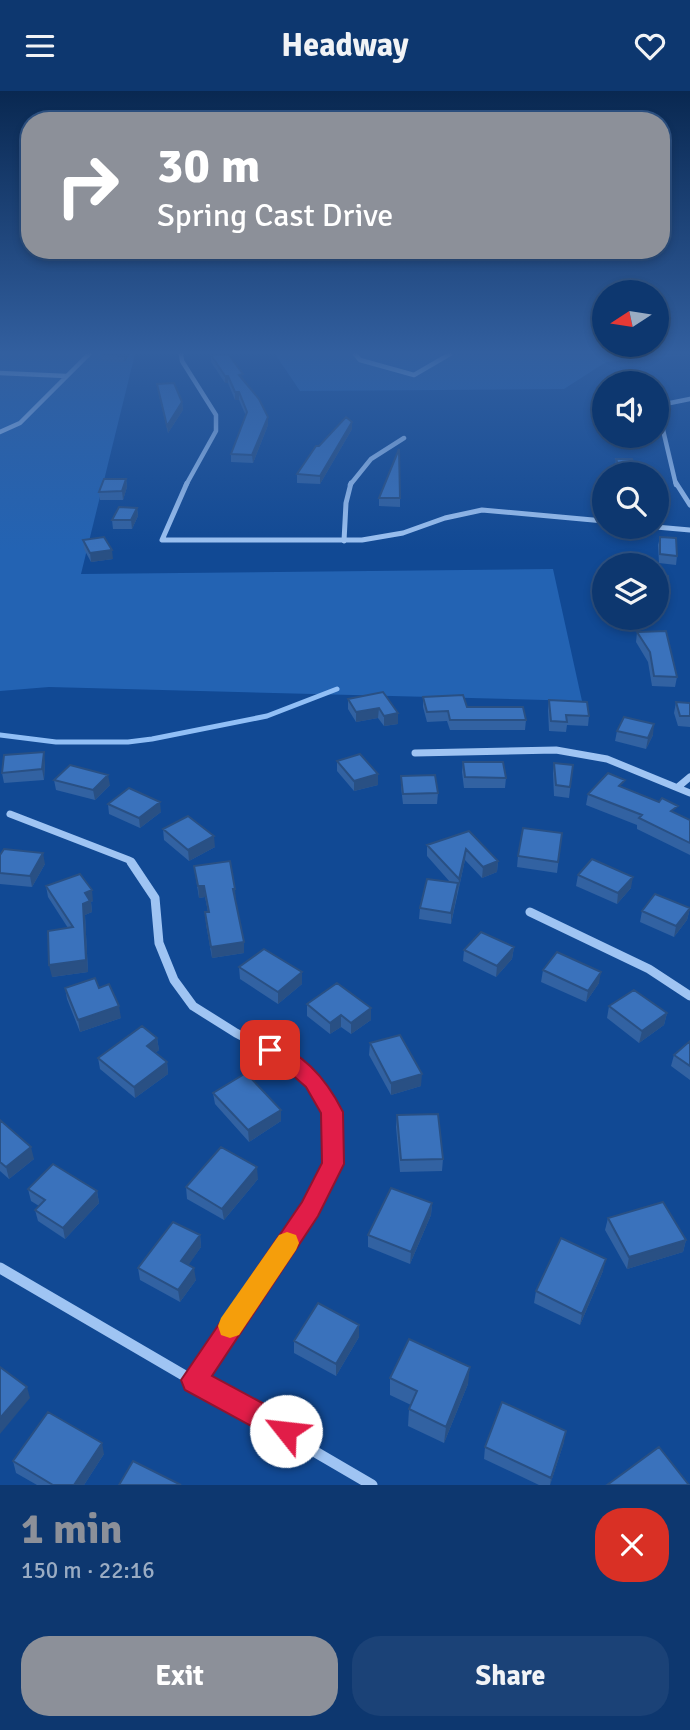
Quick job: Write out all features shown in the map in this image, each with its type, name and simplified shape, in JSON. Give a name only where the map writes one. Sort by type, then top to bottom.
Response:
[{"type":"street","points":[[0,432],[24,419]]},
{"type":"street","points":[[216,419],[216,427],[192,472],[162,540],[344,541],[384,538],[463,513],[482,510],[592,520]]},
{"type":"street","points":[[660,419],[677,489],[690,505]]},
{"type":"street","points":[[344,541],[348,489],[360,471],[388,445],[404,438]]},
{"type":"street","points":[[669,528],[690,530]]},
{"type":"street","points":[[415,753],[556,750],[607,759],[690,793]]},
{"type":"street","points":[[678,787],[690,777]]},
{"type":"street","points":[[10,814],[129,860],[155,898],[159,943],[174,980],[193,1006],[236,1033],[287,1059],[314,1081],[332,1112],[333,1164],[310,1209],[194,1380]]},
{"type":"street","points":[[530,912],[649,969],[690,996]]},
{"type":"street","points":[[0,1268],[286,1431],[372,1485]]},
{"type":"shaded area","points":[[0,419],[119,419],[81,574],[553,569],[582,701],[49,687],[0,691]]},
{"type":"building","points":[[244,419],[267,419],[252,455],[231,454]]},
{"type":"building","points":[[344,419],[352,422],[320,476],[297,474],[316,446]]},
{"type":"building","points":[[399,449],[400,498],[379,498]]},
{"type":"building","points":[[616,459],[632,459],[633,462],[617,462]]},
{"type":"building","points":[[104,479],[126,479],[122,491],[99,492]]},
{"type":"building","points":[[119,507],[137,508],[131,520],[112,520]]},
{"type":"building","points":[[104,537],[112,550],[90,553],[83,540]]},
{"type":"building","points":[[676,538],[677,556],[660,553],[660,539]]},
{"type":"building","points":[[666,631],[677,677],[654,676],[650,652],[637,632]]},
{"type":"building","points":[[383,692],[398,713],[384,716],[379,708],[356,712],[348,699]]},
{"type":"building","points":[[463,695],[467,707],[523,707],[526,720],[450,720],[448,711],[427,712],[423,697]]},
{"type":"building","points":[[549,700],[587,702],[589,716],[566,715],[567,722],[551,721]]},
{"type":"building","points":[[676,702],[690,703],[690,716],[680,716]]},
{"type":"building","points":[[624,717],[654,724],[648,738],[617,731]]},
{"type":"building","points":[[44,752],[42,769],[2,773],[4,755]]},
{"type":"building","points":[[360,754],[378,774],[354,781],[337,761]]},
{"type":"building","points":[[463,762],[503,762],[506,778],[465,777]]},
{"type":"building","points":[[554,763],[573,765],[570,787],[556,785]]},
{"type":"building","points":[[70,765],[108,775],[93,790],[54,780]]},
{"type":"building","points":[[608,773],[625,780],[619,786],[659,802],[662,798],[678,806],[671,811],[690,820],[690,843],[639,818],[642,815],[588,794]]},
{"type":"building","points":[[435,775],[438,793],[403,794],[401,776]]},
{"type":"building","points":[[129,788],[160,802],[139,818],[108,804]]},
{"type":"building","points":[[188,816],[214,836],[188,850],[163,829]]},
{"type":"building","points":[[523,828],[562,833],[558,862],[518,856]]},
{"type":"building","points":[[469,831],[498,861],[483,867],[466,849],[459,879],[427,845]]},
{"type":"building","points":[[4,849],[43,853],[30,876],[0,873],[0,855]]},
{"type":"building","points":[[592,859],[633,877],[618,893],[578,875]]},
{"type":"building","points":[[230,861],[244,942],[211,947],[204,886],[198,886],[194,866]]},
{"type":"building","points":[[80,874],[92,890],[85,893],[90,901],[83,904],[86,960],[49,965],[48,931],[73,927],[46,886]]},
{"type":"building","points":[[427,879],[458,883],[451,913],[420,908]]},
{"type":"building","points":[[655,894],[690,908],[676,926],[642,911]]},
{"type":"building","points":[[481,932],[514,947],[497,966],[464,950]]},
{"type":"building","points":[[264,949],[302,972],[278,992],[239,967]]},
{"type":"building","points":[[557,952],[601,972],[588,991],[543,970]]},
{"type":"building","points":[[95,978],[99,988],[109,984],[119,1006],[78,1020],[65,988]]},
{"type":"building","points":[[337,983],[371,1008],[351,1023],[341,1015],[330,1023],[307,1004]]},
{"type":"building","points":[[634,990],[667,1013],[642,1031],[609,1006]]},
{"type":"building","points":[[142,1026],[157,1038],[147,1046],[167,1062],[134,1087],[98,1058]]},
{"type":"building","points":[[400,1035],[422,1074],[391,1083],[370,1043]]},
{"type":"building","points":[[690,1041],[690,1066],[674,1055]]},
{"type":"building","points":[[246,1073],[281,1110],[248,1130],[213,1093]]},
{"type":"building","points":[[438,1114],[443,1159],[401,1160],[397,1115]]},
{"type":"building","points":[[0,1120],[31,1147],[6,1167],[0,1162]]},
{"type":"building","points":[[221,1147],[257,1167],[222,1209],[186,1187]]},
{"type":"building","points":[[53,1164],[97,1191],[63,1228],[35,1210],[45,1200],[28,1189]]},
{"type":"building","points":[[391,1188],[432,1203],[411,1252],[368,1235]]},
{"type":"building","points":[[663,1202],[686,1240],[629,1257],[608,1218]]},
{"type":"building","points":[[173,1222],[200,1235],[181,1261],[194,1268],[178,1290],[138,1268]]},
{"type":"building","points":[[561,1238],[606,1259],[582,1314],[536,1291]]},
{"type":"building","points":[[318,1303],[359,1325],[336,1364],[294,1341]]},
{"type":"building","points":[[409,1339],[470,1367],[446,1427],[409,1409],[417,1391],[390,1378]]},
{"type":"building","points":[[0,1367],[27,1387],[0,1418]]},
{"type":"building","points":[[502,1402],[566,1431],[551,1478],[485,1447]]},
{"type":"building","points":[[48,1412],[102,1443],[74,1485],[53,1485],[13,1461]]},
{"type":"building","points":[[659,1447],[689,1485],[607,1485]]},
{"type":"building","points":[[133,1461],[181,1485],[119,1485]]},
{"type":"waterway","points":[[0,735],[56,742],[128,742],[152,739],[267,716],[337,689]]},
{"type":"slow traffic","points":[[230,1326],[287,1243]]},
{"type":"route","points":[[270,1050],[287,1059],[314,1081],[332,1112],[333,1164],[310,1209],[194,1380],[286,1431]]}]
